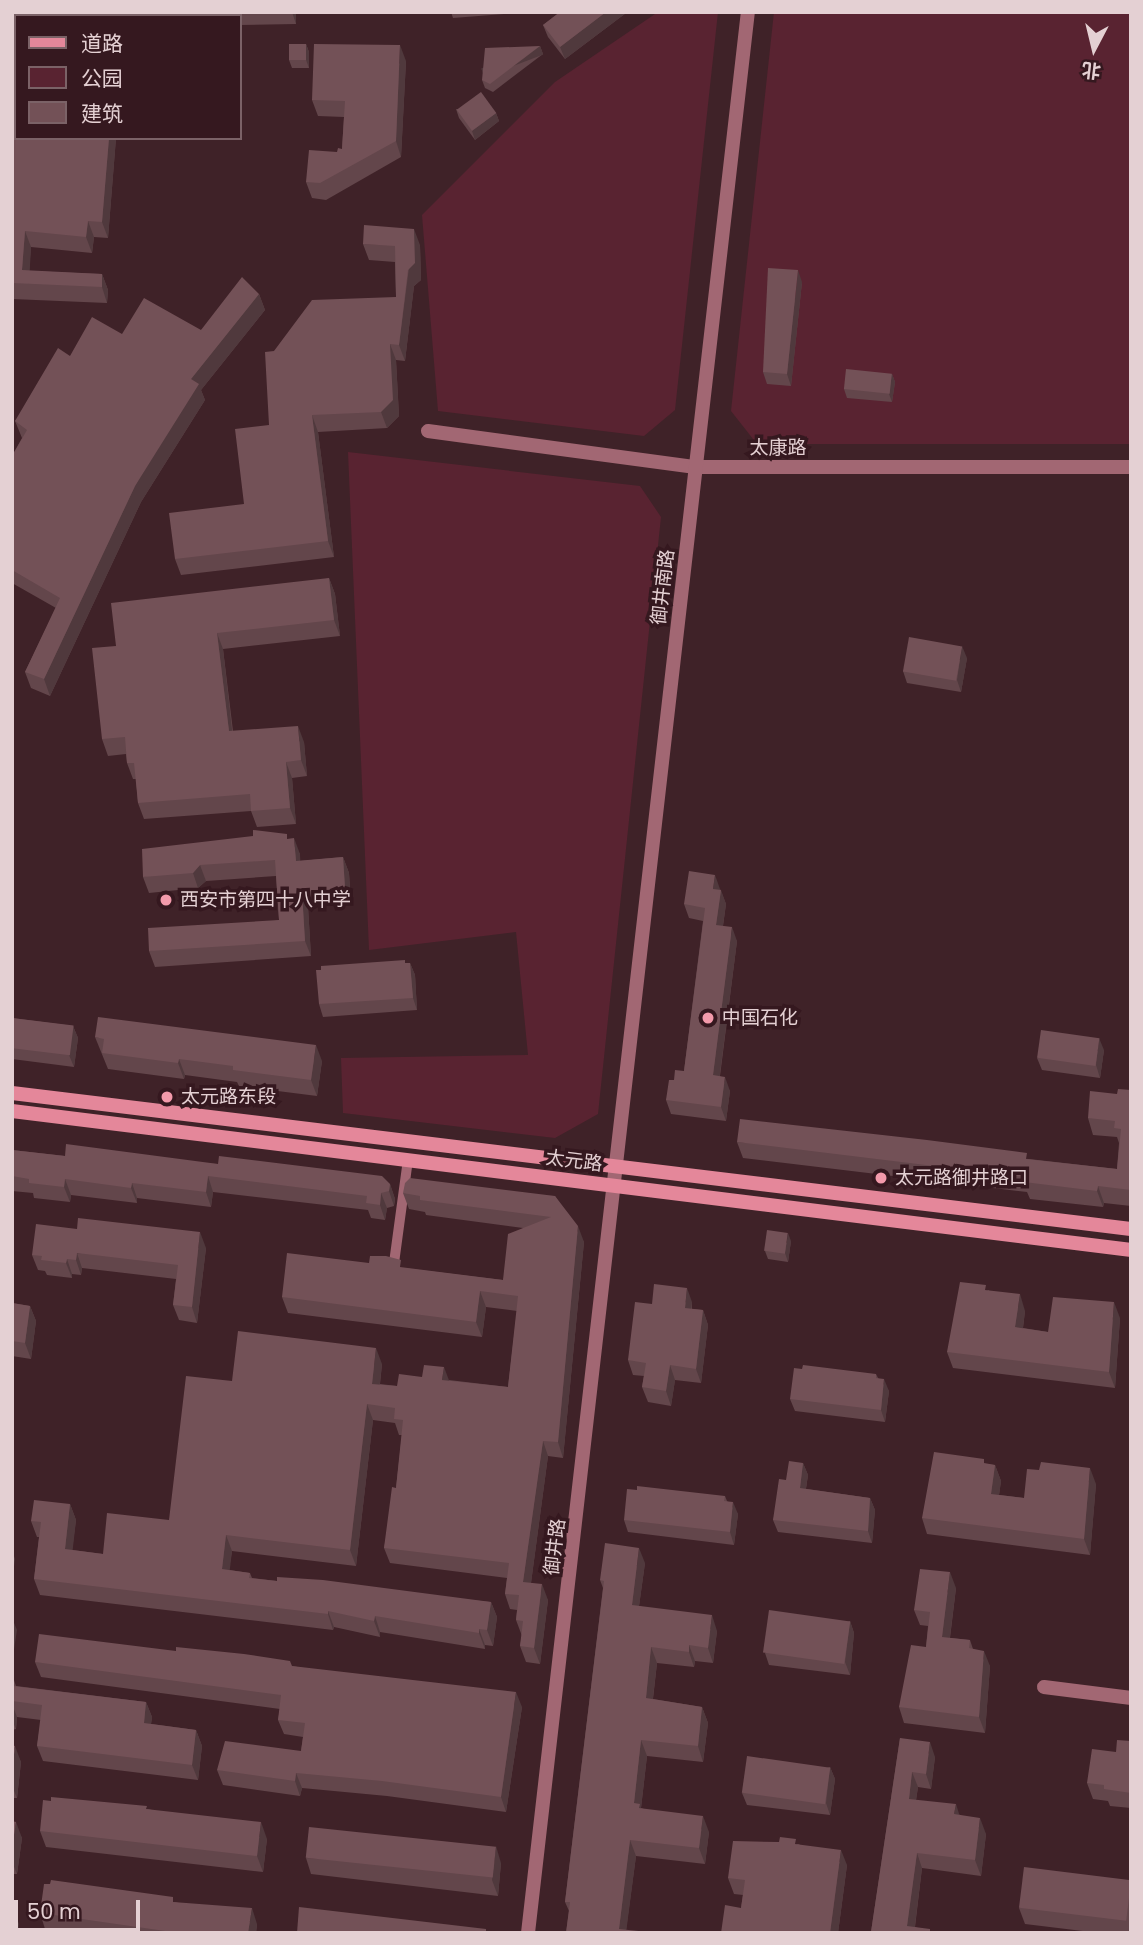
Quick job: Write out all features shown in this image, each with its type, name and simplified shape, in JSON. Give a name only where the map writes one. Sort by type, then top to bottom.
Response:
[{"type":"main road","name":"太元路","points":[[12,1093],[1131,1228]]},
{"type":"main road","name":"太元路","points":[[12,1111],[1131,1250]]},
{"type":"street","name":"御井南路","points":[[615,1165],[748,12]]},
{"type":"street","name":"太康路","points":[[428,432],[696,467],[1131,467]]},
{"type":"street","name":"御井路","points":[[528,1933],[615,1165]]},
{"type":"street","points":[[1044,1687],[1131,1698]]},
{"type":"lane","points":[[394,1264],[408,1160]]},
{"type":"green space","points":[[658,12],[718,12],[675,410],[644,436],[438,411],[422,215],[555,82]]},
{"type":"green space","points":[[774,12],[1131,12],[1131,444],[757,444],[731,411]]},
{"type":"green space","points":[[348,452],[640,486],[661,517],[598,1114],[555,1138],[343,1113],[341,1058],[528,1055],[516,932],[369,950]]},
{"type":"building","points":[[560,12],[606,12],[560,47],[543,25]]},
{"type":"building","points":[[289,44],[306,44],[306,60],[289,60]]},
{"type":"building","points":[[314,44],[400,45],[396,141],[320,183],[306,182],[309,150],[337,152],[338,148],[342,149],[345,101],[312,100]]},
{"type":"building","points":[[540,46],[490,84],[482,80],[485,48]]},
{"type":"building","points":[[14,47],[14,140],[109,140],[102,222],[88,221],[86,237],[25,231],[22,270],[102,274],[102,287],[12,283]]},
{"type":"building","points":[[481,92],[496,113],[472,131],[457,110]]},
{"type":"building","points":[[364,225],[414,229],[415,263],[408,270],[399,345],[390,344],[393,400],[381,412],[312,415],[328,541],[175,559],[169,513],[244,504],[235,429],[269,425],[265,352],[274,351],[312,300],[396,297],[395,246],[363,244]]},
{"type":"building","points":[[768,268],[798,270],[787,374],[763,372]]},
{"type":"building","points":[[242,277],[259,294],[191,379],[199,384],[135,486],[44,679],[25,672],[60,598],[12,570],[12,456],[27,430],[15,421],[58,348],[70,356],[92,317],[122,334],[144,298],[201,330]]},
{"type":"building","points":[[846,369],[892,374],[890,394],[844,389]]},
{"type":"building","points":[[329,578],[334,620],[217,633],[229,731],[298,726],[301,760],[286,762],[290,808],[251,811],[250,794],[138,803],[134,763],[127,763],[125,737],[102,739],[92,648],[116,646],[111,603]]},
{"type":"building","points":[[909,637],[962,646],[956,681],[903,671]]},
{"type":"building","points":[[253,830],[287,834],[287,839],[294,838],[296,861],[343,857],[345,888],[302,892],[305,941],[149,951],[148,928],[279,920],[275,860],[200,865],[193,873],[143,877],[142,849],[253,836]]},
{"type":"building","points":[[689,871],[715,875],[713,889],[721,890],[716,925],[732,927],[713,1075],[725,1077],[721,1107],[666,1100],[669,1080],[674,1080],[675,1070],[684,1071],[705,908],[684,904]]},
{"type":"building","points":[[405,960],[405,963],[410,963],[413,998],[319,1004],[316,970],[321,970],[321,966]]},
{"type":"building","points":[[98,1017],[316,1045],[311,1080],[233,1070],[233,1066],[179,1059],[178,1063],[102,1053],[104,1039],[95,1037]]},
{"type":"building","points":[[12,1018],[74,1026],[70,1055],[12,1048]]},
{"type":"building","points":[[1041,1030],[1099,1038],[1096,1066],[1037,1058]]},
{"type":"building","points":[[1118,1089],[1131,1090],[1131,1190],[1098,1186],[1097,1191],[1024,1182],[1025,1177],[737,1142],[740,1119],[1027,1153],[1026,1159],[1117,1169],[1121,1129],[1114,1128],[1115,1121],[1088,1118],[1090,1091],[1117,1094]]},
{"type":"building","points":[[66,1144],[218,1164],[219,1156],[382,1176],[390,1184],[389,1191],[381,1193],[380,1205],[366,1203],[367,1196],[208,1176],[206,1192],[132,1183],[131,1188],[65,1179],[64,1187],[29,1183],[29,1179],[12,1176],[12,1150],[65,1156]]},
{"type":"building","points":[[410,1178],[555,1196],[578,1226],[558,1442],[543,1441],[523,1582],[542,1584],[534,1648],[520,1646],[523,1621],[516,1620],[519,1595],[505,1594],[509,1563],[384,1548],[392,1487],[396,1488],[403,1420],[394,1419],[395,1408],[367,1404],[350,1550],[226,1535],[222,1569],[250,1573],[249,1578],[277,1581],[277,1577],[323,1580],[491,1602],[487,1630],[479,1629],[479,1633],[375,1616],[374,1621],[328,1611],[328,1614],[34,1579],[41,1522],[31,1521],[34,1500],[70,1504],[65,1549],[103,1554],[107,1513],[169,1520],[186,1376],[232,1381],[238,1331],[376,1348],[372,1384],[397,1386],[399,1374],[422,1377],[424,1365],[444,1367],[442,1380],[508,1387],[518,1296],[480,1291],[476,1322],[282,1297],[287,1253],[369,1263],[370,1256],[386,1256],[401,1260],[400,1267],[503,1280],[508,1234],[551,1217],[420,1200],[420,1196],[403,1193],[405,1183]]},
{"type":"building","points":[[78,1218],[200,1232],[192,1307],[173,1305],[178,1265],[77,1253],[76,1260],[67,1259],[66,1263],[41,1260],[42,1256],[32,1255],[36,1224],[77,1229]]},
{"type":"building","points":[[767,1230],[788,1233],[785,1254],[764,1251]]},
{"type":"building","points":[[960,1282],[986,1285],[985,1290],[1020,1294],[1015,1327],[1048,1332],[1053,1297],[1114,1302],[1109,1372],[947,1352]]},
{"type":"building","points":[[654,1284],[687,1288],[685,1308],[703,1310],[696,1369],[670,1365],[666,1391],[642,1387],[646,1363],[628,1360],[635,1302],[652,1304]]},
{"type":"building","points":[[12,1303],[30,1306],[25,1343],[12,1341]]},
{"type":"building","points":[[803,1365],[876,1374],[876,1378],[884,1379],[881,1410],[790,1399],[794,1368],[802,1369]]},
{"type":"building","points":[[934,1452],[984,1459],[984,1463],[995,1465],[991,1494],[1024,1498],[1027,1469],[1039,1470],[1041,1462],[1090,1468],[1084,1539],[922,1518]]},
{"type":"building","points":[[789,1461],[803,1463],[800,1488],[870,1498],[868,1531],[773,1520],[779,1479],[786,1480]]},
{"type":"building","points":[[637,1486],[725,1496],[724,1501],[733,1502],[730,1532],[624,1520],[627,1489],[637,1490]]},
{"type":"building","points":[[605,1543],[639,1548],[632,1605],[712,1615],[708,1648],[689,1645],[689,1652],[651,1647],[646,1698],[702,1707],[698,1746],[641,1740],[634,1803],[640,1804],[639,1808],[703,1816],[699,1848],[630,1840],[619,1929],[658,1933],[566,1933],[570,1902],[565,1902],[604,1581],[600,1580]]},
{"type":"building","points":[[920,1569],[950,1572],[942,1637],[970,1640],[969,1648],[984,1651],[979,1717],[899,1707],[911,1645],[926,1647],[930,1612],[914,1610]]},
{"type":"building","points":[[769,1610],[850,1621],[844,1664],[763,1653]]},
{"type":"building","points":[[39,1634],[176,1651],[176,1647],[244,1654],[290,1661],[292,1666],[516,1692],[501,1797],[382,1781],[296,1773],[295,1781],[217,1770],[225,1741],[301,1751],[305,1723],[278,1720],[281,1695],[35,1662]]},
{"type":"building","points":[[12,1680],[13,1686],[146,1702],[144,1723],[196,1730],[192,1765],[37,1746],[42,1705],[12,1701]]},
{"type":"building","points":[[900,1738],[930,1742],[926,1774],[912,1772],[909,1799],[956,1804],[954,1814],[980,1818],[975,1860],[917,1853],[907,1926],[930,1929],[930,1933],[871,1932]]},
{"type":"building","points":[[1117,1740],[1131,1741],[1131,1793],[1087,1783],[1092,1749],[1116,1752]]},
{"type":"building","points":[[12,1745],[15,1746],[12,1772]]},
{"type":"building","points":[[747,1756],[830,1768],[825,1804],[742,1793]]},
{"type":"building","points":[[51,1797],[147,1806],[146,1809],[261,1822],[257,1856],[40,1831],[43,1800],[51,1801]]},
{"type":"building","points":[[12,1821],[16,1822],[12,1848]]},
{"type":"building","points":[[309,1827],[496,1847],[493,1877],[306,1858]]},
{"type":"building","points":[[780,1837],[796,1839],[795,1844],[841,1850],[830,1933],[721,1933],[725,1905],[741,1908],[745,1880],[728,1878],[733,1841],[779,1842]]},
{"type":"building","points":[[1024,1867],[1131,1880],[1126,1921],[1019,1908]]},
{"type":"building","points":[[51,1880],[173,1897],[173,1902],[252,1908],[248,1933],[179,1933],[40,1913],[44,1884],[50,1884]]},
{"type":"building","points":[[299,1907],[486,1929],[486,1933],[297,1933]]},
{"type":"place","name":"西安市第四十八中学","points":[[166,900]]},
{"type":"place","name":"中国石化","points":[[708,1018]]},
{"type":"place","name":"太元路东段","points":[[167,1097]]},
{"type":"place","name":"太元路御井路口","points":[[881,1178]]}]
